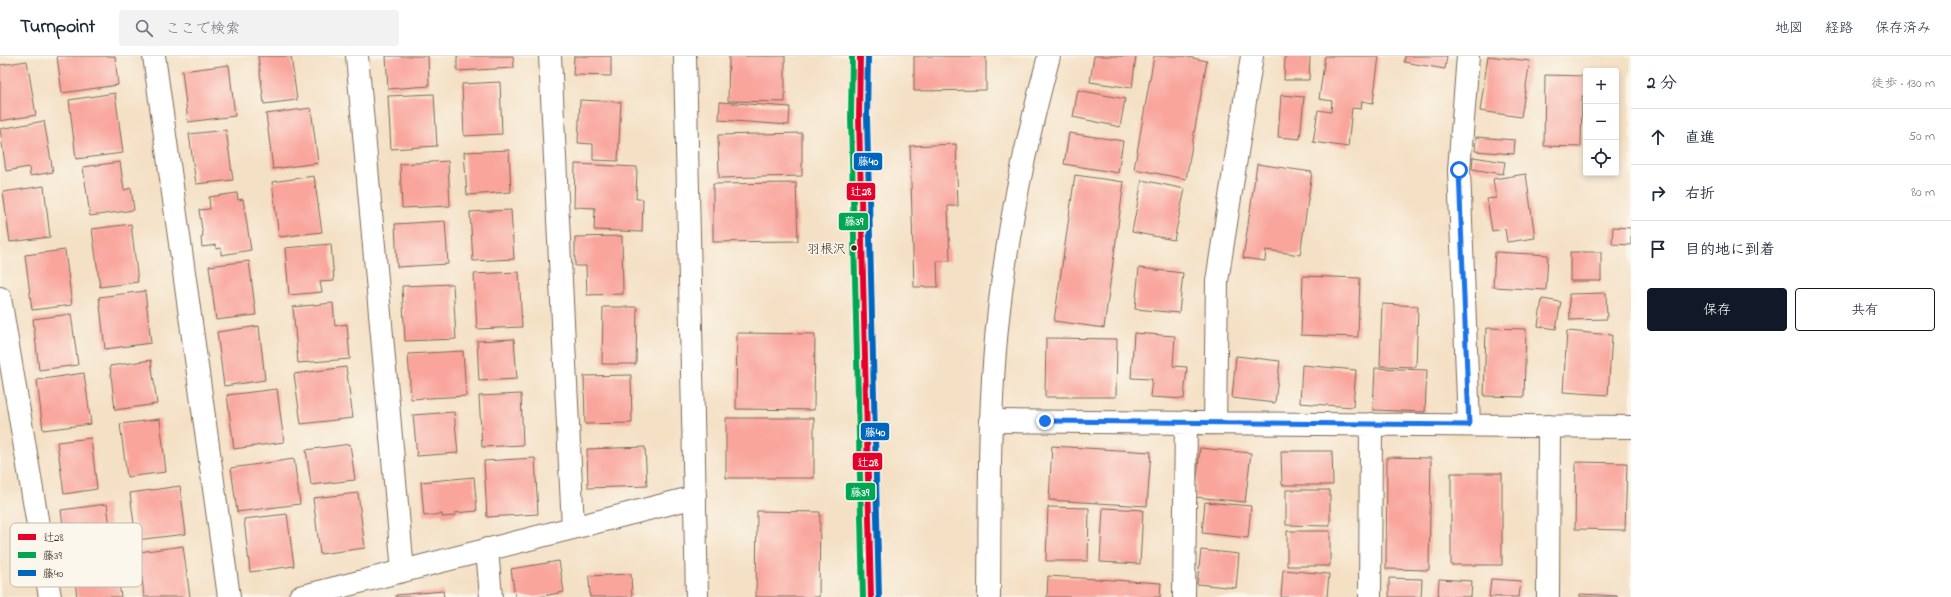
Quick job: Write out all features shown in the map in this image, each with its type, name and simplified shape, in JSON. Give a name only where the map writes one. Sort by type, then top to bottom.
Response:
[{"type":"street","points":[[154,56],[229,597]]},
{"type":"street","points":[[357,56],[403,571]]},
{"type":"street","points":[[550,56],[573,527]]},
{"type":"street","points":[[685,56],[697,597]]},
{"type":"street","points":[[860,56],[859,118],[872,597]]},
{"type":"street","points":[[989,597],[990,420],[996,329],[1009,232],[1034,113],[1049,56]]},
{"type":"street","points":[[1215,423],[1217,281],[1252,56]]},
{"type":"street","points":[[1468,56],[1459,170],[1469,425]]},
{"type":"street","points":[[0,298],[38,523]]},
{"type":"street","points":[[990,420],[1631,427]]},
{"type":"street","points":[[1184,597],[1186,422]]},
{"type":"street","points":[[1370,597],[1371,424]]},
{"type":"street","points":[[1548,597],[1549,426]]},
{"type":"street","points":[[300,597],[573,527],[696,498]]},
{"type":"street","points":[[487,549],[491,597]]},
{"type":"street","points":[[48,587],[50,597]]},
{"type":"building","points":[[57,56],[115,56],[118,85],[62,93]]},
{"type":"building","points":[[258,56],[291,56],[297,100],[264,104]]},
{"type":"building","points":[[386,56],[428,56],[429,86],[388,89]]},
{"type":"building","points":[[457,56],[513,56],[514,68],[457,71]]},
{"type":"building","points":[[574,56],[611,56],[611,76],[573,75]]},
{"type":"building","points":[[729,56],[785,56],[785,102],[728,101]]},
{"type":"building","points":[[914,56],[986,56],[986,90],[914,91]]},
{"type":"building","points":[[1094,56],[1136,56],[1132,88],[1090,82]]},
{"type":"building","points":[[1154,56],[1183,56],[1207,61],[1186,179],[1134,169]]},
{"type":"building","points":[[1285,56],[1310,56],[1309,80],[1284,80]]},
{"type":"building","points":[[1325,56],[1379,56],[1373,103],[1362,101],[1361,109],[1352,108],[1348,147],[1313,142],[1318,110],[1331,112],[1332,101],[1319,99]]},
{"type":"building","points":[[1405,56],[1447,56],[1445,69],[1404,62]]},
{"type":"building","points":[[1488,56],[1530,61],[1521,117],[1480,111]]},
{"type":"building","points":[[27,61],[36,115],[0,121],[0,65]]},
{"type":"building","points":[[229,65],[235,116],[188,122],[182,71]]},
{"type":"building","points":[[1545,75],[1583,76],[1581,147],[1544,146]]},
{"type":"building","points":[[500,82],[502,134],[464,136],[462,84]]},
{"type":"building","points":[[1078,90],[1125,99],[1120,127],[1073,117]]},
{"type":"building","points":[[115,93],[123,153],[76,159],[69,100]]},
{"type":"building","points":[[434,94],[437,146],[391,149],[388,96]]},
{"type":"building","points":[[1281,95],[1304,97],[1300,139],[1278,137]]},
{"type":"building","points":[[580,100],[621,102],[618,161],[593,160],[593,144],[578,143]]},
{"type":"building","points":[[720,102],[790,107],[789,125],[719,120]]},
{"type":"building","points":[[311,108],[318,163],[273,169],[266,114]]},
{"type":"building","points":[[44,121],[53,172],[30,176],[29,167],[6,171],[0,129]]},
{"type":"building","points":[[226,130],[233,180],[196,184],[189,134]]},
{"type":"building","points":[[802,133],[802,176],[719,178],[718,135]]},
{"type":"building","points":[[1069,133],[1123,141],[1118,173],[1064,164]]},
{"type":"building","points":[[1476,137],[1515,140],[1514,154],[1475,151]]},
{"type":"building","points":[[956,144],[958,206],[948,206],[950,261],[937,261],[938,287],[914,287],[910,146]]},
{"type":"building","points":[[509,150],[511,192],[467,195],[464,152]]},
{"type":"building","points":[[1473,157],[1505,162],[1503,174],[1472,169]]},
{"type":"building","points":[[448,161],[450,206],[402,208],[400,164]]},
{"type":"building","points":[[120,162],[124,190],[131,188],[134,210],[90,216],[83,167]]},
{"type":"building","points":[[575,164],[637,167],[636,199],[643,199],[642,232],[594,230],[595,208],[574,207]]},
{"type":"building","points":[[1257,164],[1312,172],[1300,255],[1266,250],[1265,261],[1243,258]]},
{"type":"building","points":[[1526,174],[1535,238],[1507,242],[1505,229],[1492,231],[1487,199],[1496,198],[1493,179]]},
{"type":"building","points":[[1075,175],[1124,182],[1104,328],[1054,321]]},
{"type":"building","points":[[314,176],[322,232],[279,237],[272,182]]},
{"type":"building","points":[[1142,180],[1185,189],[1174,240],[1132,232]]},
{"type":"building","points":[[796,183],[798,241],[713,242],[713,184]]},
{"type":"building","points":[[44,186],[50,237],[10,242],[3,192]]},
{"type":"building","points":[[237,193],[238,200],[243,199],[251,250],[221,255],[221,248],[216,249],[216,245],[202,247],[201,237],[203,236],[199,210],[210,209],[209,197]]},
{"type":"building","points":[[511,210],[514,259],[473,261],[470,212]]},
{"type":"building","points":[[445,221],[448,264],[397,267],[395,224]]},
{"type":"building","points":[[131,224],[138,282],[100,287],[92,229]]},
{"type":"building","points":[[1613,227],[1631,228],[1631,245],[1612,244]]},
{"type":"building","points":[[622,236],[623,294],[587,295],[586,266],[575,266],[575,237]]},
{"type":"building","points":[[331,244],[334,281],[320,282],[322,292],[289,295],[285,248]]},
{"type":"building","points":[[65,250],[72,305],[32,310],[25,255]]},
{"type":"building","points":[[1495,252],[1548,255],[1546,290],[1493,287]]},
{"type":"building","points":[[1570,252],[1601,252],[1601,281],[1570,281]]},
{"type":"building","points":[[249,261],[256,315],[216,320],[209,266]]},
{"type":"building","points":[[1139,268],[1183,273],[1179,313],[1135,309]]},
{"type":"building","points":[[519,272],[522,327],[477,329],[474,274]]},
{"type":"building","points":[[1303,276],[1360,278],[1358,337],[1301,335]]},
{"type":"building","points":[[453,284],[456,339],[405,341],[402,286]]},
{"type":"building","points":[[145,291],[151,343],[105,349],[99,297]]},
{"type":"building","points":[[1606,293],[1607,319],[1570,320],[1569,294]]},
{"type":"building","points":[[1542,299],[1561,302],[1556,329],[1538,326]]},
{"type":"building","points":[[333,303],[335,326],[347,324],[350,359],[298,363],[293,307]]},
{"type":"building","points":[[1382,304],[1418,306],[1416,367],[1380,366]]},
{"type":"building","points":[[603,307],[637,307],[636,364],[602,364]]},
{"type":"building","points":[[71,314],[78,365],[39,370],[33,319]]},
{"type":"building","points":[[259,326],[265,380],[224,386],[217,332]]},
{"type":"building","points":[[1486,328],[1526,329],[1524,397],[1484,396]]},
{"type":"building","points":[[1567,331],[1612,335],[1608,395],[1563,392]]},
{"type":"building","points":[[737,333],[815,334],[814,410],[736,409]]},
{"type":"building","points":[[1134,333],[1175,336],[1173,366],[1187,367],[1184,399],[1150,397],[1152,379],[1131,378]]},
{"type":"building","points":[[1046,338],[1117,339],[1116,397],[1045,397]]},
{"type":"building","points":[[514,339],[517,379],[479,381],[477,341]]},
{"type":"building","points":[[463,351],[466,396],[411,399],[408,354]]},
{"type":"building","points":[[1236,356],[1280,361],[1275,403],[1232,398]]},
{"type":"building","points":[[151,360],[157,404],[115,410],[110,366]]},
{"type":"building","points":[[1302,365],[1356,370],[1353,407],[1300,403]]},
{"type":"building","points":[[346,367],[353,418],[301,424],[294,374]]},
{"type":"building","points":[[1375,368],[1427,370],[1425,412],[1373,410]]},
{"type":"building","points":[[84,373],[91,424],[43,430],[37,380]]},
{"type":"building","points":[[631,375],[632,423],[585,424],[584,376]]},
{"type":"building","points":[[277,389],[284,442],[234,449],[227,395]]},
{"type":"building","points":[[521,394],[523,445],[482,447],[479,396]]},
{"type":"building","points":[[454,412],[458,453],[417,456],[413,415]]},
{"type":"building","points":[[726,418],[814,418],[814,478],[726,478]]},
{"type":"building","points":[[160,419],[166,472],[127,477],[120,424]]},
{"type":"building","points":[[91,438],[97,489],[64,494],[57,442]]},
{"type":"building","points":[[350,444],[355,480],[311,485],[306,450]]},
{"type":"building","points":[[1052,446],[1151,452],[1147,506],[1049,500]]},
{"type":"building","points":[[645,447],[647,486],[588,488],[587,449]]},
{"type":"building","points":[[1200,448],[1251,453],[1245,502],[1195,497]]},
{"type":"building","points":[[1281,451],[1332,451],[1333,485],[1282,485]]},
{"type":"building","points":[[1387,457],[1431,458],[1429,570],[1386,569]]},
{"type":"building","points":[[535,458],[538,514],[487,517],[484,461]]},
{"type":"building","points":[[294,459],[300,504],[237,512],[231,468]]},
{"type":"building","points":[[1576,462],[1627,463],[1625,530],[1575,529]]},
{"type":"building","points":[[1451,473],[1502,473],[1502,565],[1451,565]]},
{"type":"building","points":[[474,477],[477,511],[455,513],[455,516],[442,517],[442,514],[424,516],[421,482]]},
{"type":"building","points":[[180,486],[186,534],[142,539],[142,523],[134,523],[130,493]]},
{"type":"building","points":[[1286,490],[1330,490],[1330,526],[1286,525]]},
{"type":"building","points":[[358,493],[365,548],[320,554],[313,498]]},
{"type":"building","points":[[1205,502],[1251,506],[1248,538],[1202,533]]},
{"type":"building","points":[[107,504],[109,523],[63,523],[61,510]]},
{"type":"building","points":[[1048,507],[1089,508],[1088,561],[1046,561]]},
{"type":"building","points":[[1103,508],[1143,510],[1140,564],[1100,562]]},
{"type":"building","points":[[757,511],[820,512],[819,597],[756,597]]},
{"type":"building","points":[[287,514],[294,566],[250,572],[244,519]]},
{"type":"building","points":[[1287,531],[1330,531],[1330,566],[1287,566]]},
{"type":"building","points":[[183,546],[190,597],[144,597],[142,579],[142,552]]},
{"type":"building","points":[[1201,550],[1239,554],[1236,588],[1197,584]]},
{"type":"building","points":[[559,561],[564,592],[538,597],[515,597],[511,569]]},
{"type":"building","points":[[1283,570],[1329,574],[1327,597],[1281,597]]},
{"type":"building","points":[[631,574],[632,597],[590,597],[589,576]]},
{"type":"building","points":[[1048,576],[1161,583],[1160,597],[1047,597]]},
{"type":"building","points":[[1389,578],[1422,579],[1421,597],[1389,597]]},
{"type":"building","points":[[1439,579],[1472,581],[1471,597],[1438,597]]},
{"type":"building","points":[[1491,579],[1521,581],[1519,597],[1489,597]]},
{"type":"building","points":[[76,587],[120,587],[121,597],[77,597]]},
{"type":"building","points":[[443,591],[444,597],[396,597],[396,595]]},
{"type":"building","points":[[1580,594],[1618,596],[1580,597]]},
{"type":"transit line","name":"藤39","points":[[852,56],[851,118],[863,597]]},
{"type":"transit line","name":"辻28","points":[[860,56],[859,118],[871,597]]},
{"type":"transit line","name":"藤40","points":[[868,56],[867,118],[879,597]]},
{"type":"place","name":"羽根沢","points":[[854,248]]},
{"type":"route","points":[[1045,421],[1469,425],[1459,170]]}]
